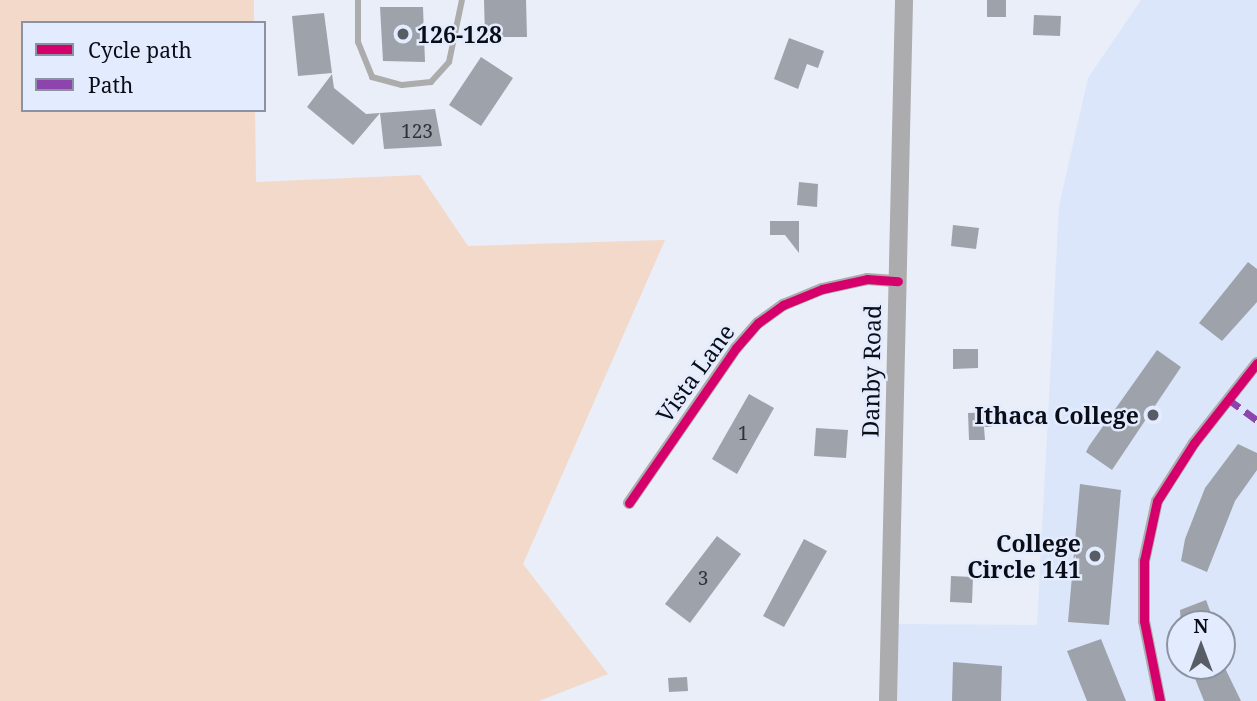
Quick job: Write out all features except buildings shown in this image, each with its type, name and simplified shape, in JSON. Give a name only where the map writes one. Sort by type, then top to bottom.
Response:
[{"type":"main road","name":"Danby Road","points":[[888,701],[904,0]]},
{"type":"street","name":"Vista Lane","points":[[629,503],[736,348],[764,318],[821,289],[867,279],[898,281]]},
{"type":"street","points":[[1160,701],[1144,621],[1144,561],[1157,501],[1194,443],[1257,363]]},
{"type":"lane","points":[[358,0],[358,41],[372,77],[402,85],[431,82],[449,62],[462,0]]},
{"type":"shaded area","points":[[0,0],[254,0],[254,21],[21,21],[21,112],[255,112],[256,182],[420,175],[468,246],[665,240],[523,564],[608,674],[539,701],[0,701]]},
{"type":"shaded area","name":"Ithaca College","points":[[1141,0],[1257,0],[1257,701],[888,701],[890,624],[1037,625],[1059,206],[1088,78]]},
{"type":"marked path","points":[[1228,399],[1257,420]]},
{"type":"cycle path","points":[[629,503],[736,348],[758,323],[783,305],[822,289],[867,279],[898,281]]},
{"type":"cycle path","points":[[1160,701],[1144,621],[1144,561],[1157,501],[1194,443],[1257,363]]},
{"type":"place","name":"126-128","points":[[403,34]]},
{"type":"place","name":"Ithaca College","points":[[1153,415]]},
{"type":"place","name":"College Circle 141","points":[[1095,556]]}]
